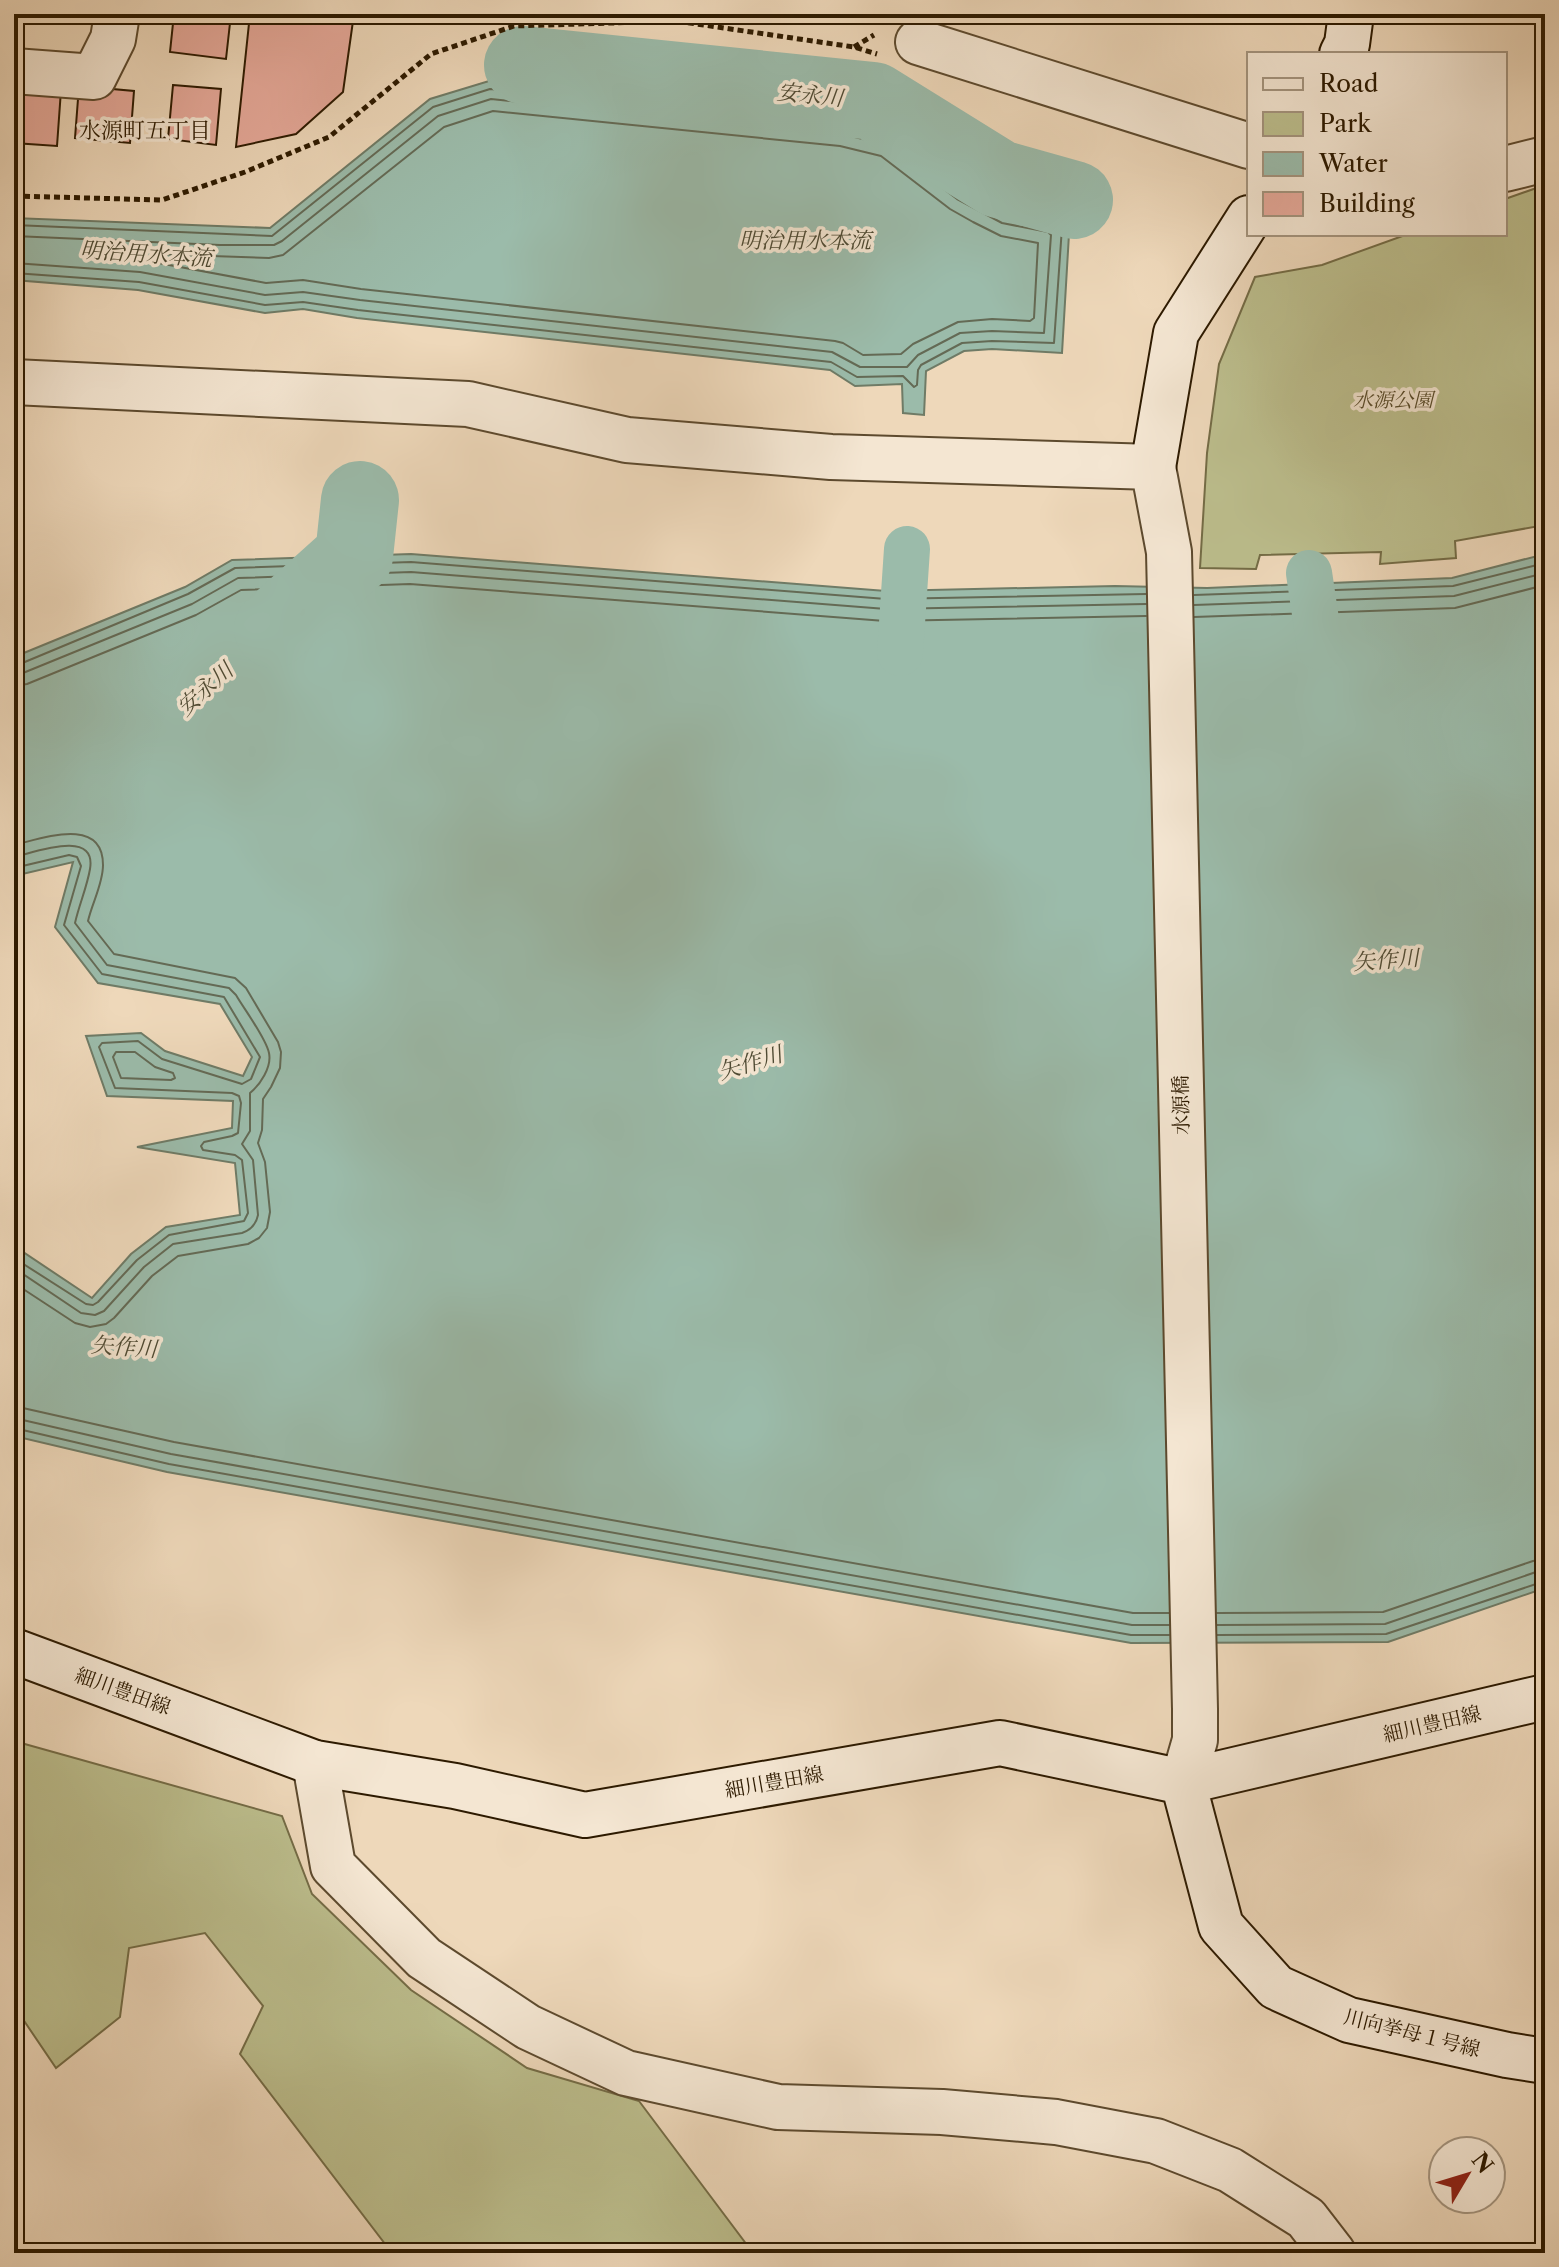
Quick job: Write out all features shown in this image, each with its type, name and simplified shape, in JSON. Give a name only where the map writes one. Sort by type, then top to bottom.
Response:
[{"type":"street","points":[[14,71],[94,77],[113,39],[117,14]]},
{"type":"street","points":[[1343,52],[1351,14]]},
{"type":"street","points":[[901,49],[1247,145]]},
{"type":"street","points":[[1507,168],[1545,159]]},
{"type":"street","points":[[14,382],[468,404],[627,440],[831,457],[1153,467],[1176,333],[1247,221]]},
{"type":"street","name":"水源橋","points":[[1153,467],[1169,552],[1195,1740],[1183,1782]]},
{"type":"street","name":"細川豊田線","points":[[14,1651],[315,1763],[455,1786],[585,1815],[1000,1743],[1183,1782],[1545,1697]]},
{"type":"street","points":[[315,1763],[333,1866],[424,1958],[528,2027],[626,2073],[778,2107],[942,2112],[1056,2122],[1156,2141],[1230,2170],[1306,2218],[1333,2253]]},
{"type":"street","name":"川向挙母１号線","points":[[1183,1782],[1221,1926],[1276,1987],[1349,2020],[1545,2061]]},
{"type":"path","points":[[14,196],[162,200],[245,172],[329,137],[431,54],[514,26],[676,21],[854,47],[901,49]]},
{"type":"green space","name":"水源公園","points":[[1545,185],[1545,525],[1455,541],[1456,558],[1380,564],[1381,552],[1260,555],[1256,569],[1200,568],[1207,453],[1219,364],[1255,277],[1322,265],[1402,236],[1507,236],[1507,198]]},
{"type":"green space","points":[[14,1741],[282,1816],[312,1894],[411,1990],[527,2068],[639,2101],[753,2253],[392,2253],[240,2054],[263,2006],[205,1933],[129,1948],[120,2017],[56,2068],[14,2006]]},
{"type":"water","name":"明治用水本流","points":[[489,81],[845,117],[893,128],[967,185],[1010,207],[1070,217],[1062,353],[992,349],[964,351],[926,371],[924,415],[903,413],[902,384],[855,386],[830,370],[357,318],[303,309],[265,313],[138,290],[14,280],[14,218],[270,228],[430,99]]},
{"type":"water","name":"矢作川","points":[[411,554],[886,591],[1115,586],[1207,588],[1452,578],[1545,554],[1545,1588],[1388,1642],[1131,1643],[167,1472],[14,1436],[14,1249],[92,1298],[131,1254],[166,1227],[240,1215],[235,1163],[137,1147],[232,1128],[233,1101],[107,1096],[86,1036],[141,1033],[165,1051],[243,1076],[252,1057],[220,1004],[98,983],[55,927],[73,862],[14,876],[14,657],[185,587],[232,560]]},
{"type":"building","points":[[174,14],[231,14],[226,59],[170,52]]},
{"type":"building","points":[[250,14],[354,14],[343,92],[296,134],[236,147]]},
{"type":"building","points":[[173,85],[221,89],[216,145],[168,139]]},
{"type":"building","points":[[79,86],[134,91],[130,143],[75,138]]},
{"type":"building","points":[[14,87],[61,90],[57,146],[14,143]]},
{"type":"waterway","name":"安永川","points":[[523,65],[873,101],[999,179],[1074,200]]},
{"type":"waterway","name":"安永川","points":[[273,629],[354,556],[360,500]]},
{"type":"waterway","points":[[900,653],[907,549]]},
{"type":"waterway","points":[[1309,573],[1320,647]]},
{"type":"district","name":"水源町五丁目","points":[[145,130]]}]
